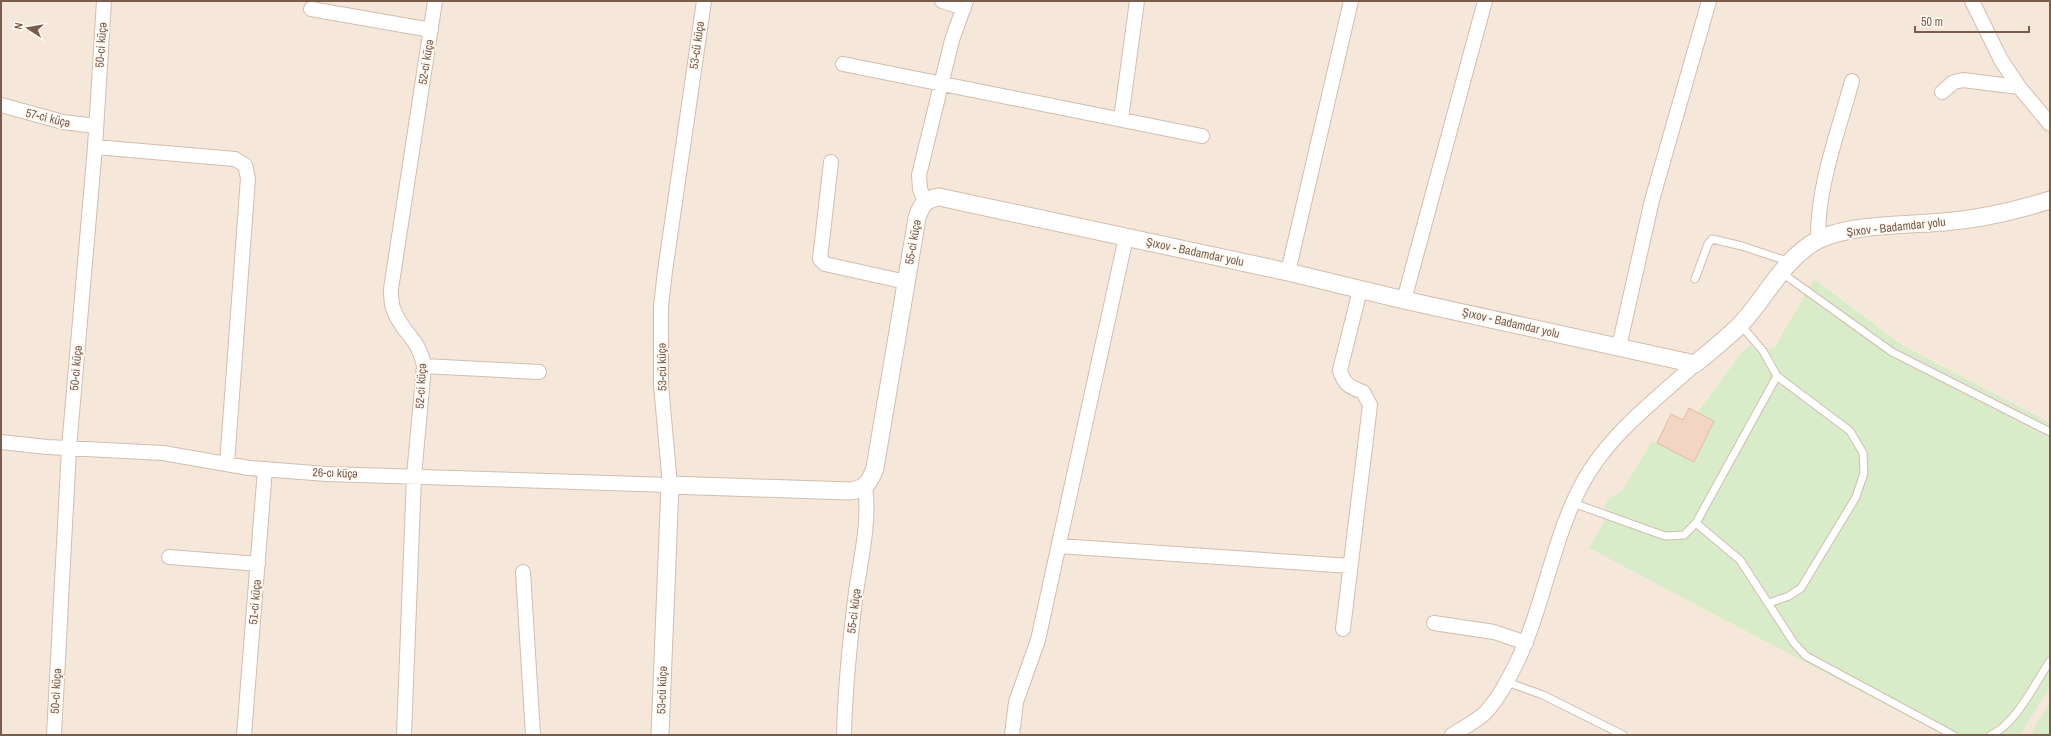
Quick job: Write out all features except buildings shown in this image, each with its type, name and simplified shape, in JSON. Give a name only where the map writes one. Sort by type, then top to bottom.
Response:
[{"type":"street","name":"50-ci küçə","points":[[54,735],[69,448],[95,147],[104,1]]},
{"type":"street","name":"52-ci küçə","points":[[404,735],[414,476],[424,366],[422,354],[416,342],[398,320],[392,307],[391,289],[435,1]]},
{"type":"street","name":"53-cü küçə","points":[[660,735],[670,484],[661,385],[664,271],[704,1]]},
{"type":"street","points":[[925,201],[920,189],[919,175],[941,83],[965,5],[942,1]]},
{"type":"street","points":[[1122,119],[1137,1]]},
{"type":"street","points":[[1288,272],[1351,1]]},
{"type":"street","points":[[1404,300],[1485,1]]},
{"type":"street","points":[[1619,347],[1652,200],[1710,1]]},
{"type":"street","points":[[1972,1],[2001,60],[2019,87],[2050,124]]},
{"type":"street","points":[[310,9],[431,30]]},
{"type":"street","points":[[843,64],[1202,136]]},
{"type":"street","points":[[1942,92],[1954,82],[1963,80],[2019,87]]},
{"type":"street","points":[[1818,240],[1818,217],[1821,196],[1852,81]]},
{"type":"street","name":"57-ci küçə","points":[[1,106],[63,122],[96,126]]},
{"type":"street","points":[[95,147],[235,159],[245,165],[248,178],[227,464]]},
{"type":"street","points":[[831,162],[820,259],[825,264],[906,282]]},
{"type":"street","name":"Şıxov - Badamdar yolu","points":[[925,201],[930,198],[939,197],[1288,272],[1404,300],[1695,364],[1740,324],[1786,268],[1805,248],[1818,240],[1833,234],[1856,229],[1968,220],[2025,208],[2050,200]]},
{"type":"street","name":"55-ci küçə","points":[[844,735],[845,698],[851,630],[867,514],[865,486],[871,480],[875,468],[917,218],[925,201]]},
{"type":"street","points":[[1012,735],[1016,702],[1038,640],[1126,237]]},
{"type":"street","points":[[1343,629],[1370,405],[1363,392],[1351,387],[1343,380],[1340,370],[1360,290]]},
{"type":"street","points":[[1452,735],[1484,714],[1507,682],[1526,643],[1540,606],[1563,528],[1573,503],[1589,472],[1606,448],[1623,430],[1695,364]]},
{"type":"street","points":[[424,366],[539,372]]},
{"type":"street","name":"26-cı küçə","points":[[1,442],[69,448],[163,453],[265,469],[327,474],[670,484]]},
{"type":"street","name":"51-ci küçə","points":[[244,735],[265,469]]},
{"type":"street","points":[[670,484],[849,491],[865,486]]},
{"type":"street","points":[[1059,546],[1350,566]]},
{"type":"street","points":[[169,557],[258,564]]},
{"type":"street","points":[[523,572],[533,735]]},
{"type":"street","points":[[1434,623],[1494,632],[1526,643]]},
{"type":"lane","points":[[1695,279],[1708,244],[1712,239],[1742,246],[1786,268],[1892,352],[2050,432]]},
{"type":"lane","points":[[1740,324],[1763,350],[1777,376],[1850,431],[1863,453],[1864,472],[1856,497],[1801,588],[1789,596],[1769,603]]},
{"type":"lane","points":[[1573,503],[1665,536],[1684,535],[1696,523],[1777,376]]},
{"type":"lane","points":[[1696,523],[1740,560],[1794,643],[1806,656],[1953,735]]},
{"type":"lane","points":[[1991,735],[1998,732],[2011,720],[2050,661]]},
{"type":"lane","points":[[1507,682],[1543,695],[1623,735]]},
{"type":"shaded area","points":[[1,1],[2050,1],[2050,735],[1,735]]},
{"type":"green space","points":[[1814,279],[1903,346],[2050,423],[2050,687],[2020,735],[1943,735],[1589,548],[1601,528],[1609,510],[1604,508],[1609,498],[1622,491],[1652,441],[1657,443],[1671,414],[1683,420],[1689,408],[1698,412],[1742,352],[1751,345],[1757,353],[1775,347]]},
{"type":"green space","points":[[2050,702],[2050,735],[2030,735]]}]
